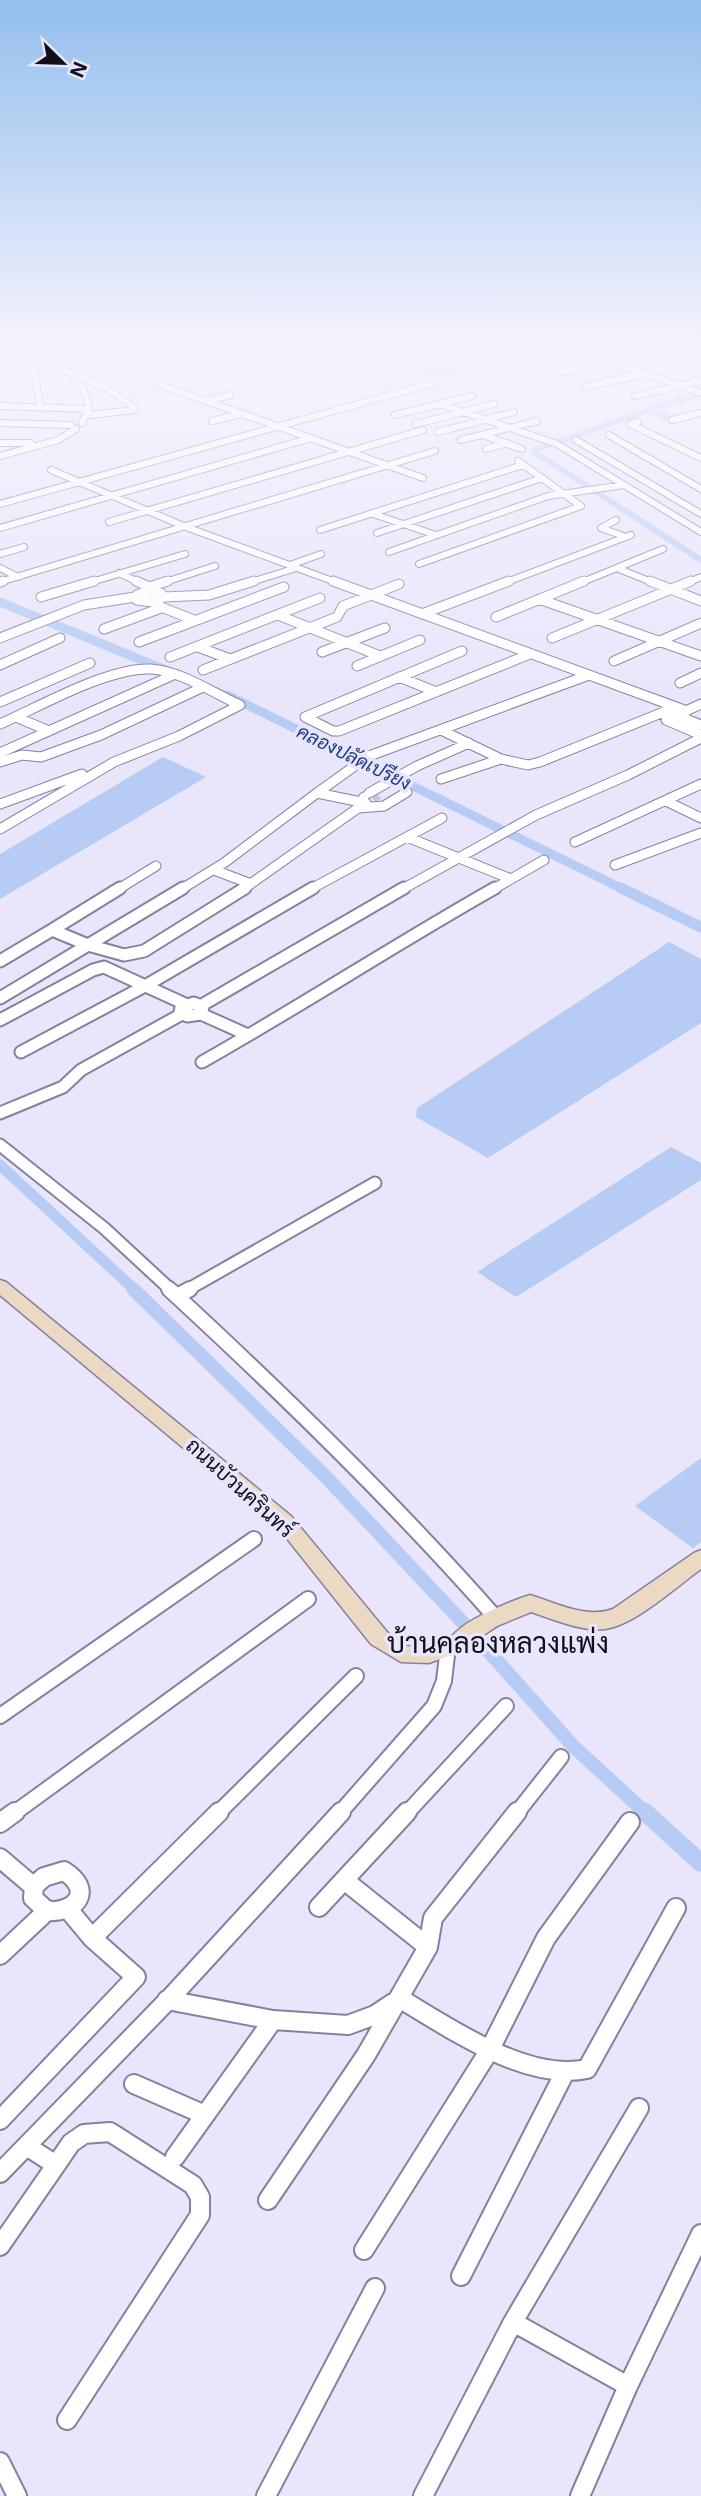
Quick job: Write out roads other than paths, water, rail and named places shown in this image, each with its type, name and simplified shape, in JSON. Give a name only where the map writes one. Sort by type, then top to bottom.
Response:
[{"type":"street","points":[[0,504],[145,463]]},
{"type":"street","points":[[0,527],[222,463]]},
{"type":"street","points":[[109,522],[307,463]]},
{"type":"street","points":[[385,463],[423,478]]},
{"type":"street","points":[[0,582],[394,463]]},
{"type":"street","points":[[320,530],[519,463]]},
{"type":"street","points":[[419,564],[581,506],[521,463]]},
{"type":"street","points":[[588,463],[701,532]]},
{"type":"street","points":[[616,463],[701,514]]},
{"type":"street","points":[[657,463],[701,490]]},
{"type":"street","points":[[51,470],[187,527],[589,675],[676,711],[701,725]]},
{"type":"street","points":[[377,533],[542,478]]},
{"type":"street","points":[[389,552],[521,505],[562,494],[624,485]]},
{"type":"street","points":[[691,493],[701,490]]},
{"type":"street","points":[[648,499],[681,494]]},
{"type":"street","points":[[490,495],[500,498]]},
{"type":"street","points":[[511,502],[521,505]]},
{"type":"street","points":[[403,504],[413,507]]},
{"type":"street","points":[[423,510],[434,514]]},
{"type":"street","points":[[373,513],[436,536]]},
{"type":"street","points":[[422,614],[628,536],[601,528],[617,520]]},
{"type":"street","points":[[0,554],[24,547]]},
{"type":"street","points":[[406,547],[416,550]]},
{"type":"street","points":[[496,617],[663,549]]},
{"type":"street","points":[[41,597],[185,554]]},
{"type":"street","points":[[104,629],[157,605],[164,597],[209,595],[293,567],[321,554]]},
{"type":"street","points":[[426,554],[437,557]]},
{"type":"street","points":[[0,638],[54,616],[103,601],[135,597],[215,566]]},
{"type":"street","points":[[0,568],[18,577]]},
{"type":"street","points":[[619,569],[674,588],[701,601]]},
{"type":"street","points":[[120,573],[164,597]]},
{"type":"street","points":[[552,638],[701,577]]},
{"type":"street","points":[[203,670],[337,617],[344,606],[399,584]]},
{"type":"street","points":[[139,642],[284,587]]},
{"type":"street","points":[[135,597],[194,620]]},
{"type":"street","points":[[170,657],[320,598]]},
{"type":"street","points":[[539,599],[701,656]]},
{"type":"street","points":[[278,615],[380,656]]},
{"type":"street","points":[[614,661],[701,623]]},
{"type":"street","points":[[322,652],[384,628]]},
{"type":"street","points":[[0,665],[60,638]]},
{"type":"street","points":[[357,666],[419,640]]},
{"type":"street","points":[[198,647],[230,659]]},
{"type":"street","points":[[462,651],[305,718],[333,731],[339,731],[530,654]]},
{"type":"street","points":[[0,702],[90,663]]},
{"type":"street","points":[[0,724],[109,676],[151,668],[240,705],[179,736],[0,804]]},
{"type":"street","points":[[680,683],[701,673]]},
{"type":"street","points":[[369,756],[589,675]]},
{"type":"street","points":[[0,753],[171,676]]},
{"type":"street","points":[[398,677],[434,691]]},
{"type":"street","points":[[0,762],[22,755],[41,757],[101,735],[201,688]]},
{"type":"street","points":[[441,730],[501,759],[528,765],[701,704]]},
{"type":"street","points":[[676,711],[666,720],[701,736]]},
{"type":"street","points":[[16,717],[49,731]]},
{"type":"street","points":[[201,1010],[459,856],[701,736]]},
{"type":"street","points":[[52,930],[124,956],[134,955],[251,884],[407,769],[469,743]]},
{"type":"street","points":[[441,779],[501,759]]},
{"type":"street","points":[[0,828],[114,762]]},
{"type":"street","points":[[0,998],[214,870],[356,765]]},
{"type":"street","points":[[575,842],[701,784]]},
{"type":"street","points":[[317,793],[368,799],[384,806],[407,792]]},
{"type":"street","points":[[666,801],[701,818]]},
{"type":"street","points":[[20,1052],[145,986],[259,917],[442,818]]},
{"type":"street","points":[[615,865],[701,833]]},
{"type":"street","points":[[407,837],[511,879]]},
{"type":"street","points":[[202,1062],[314,998],[403,940],[544,860]]},
{"type":"street","points":[[0,961],[156,866]]},
{"type":"street","points":[[214,870],[251,884]]},
{"type":"street","points":[[0,1020],[100,968],[109,968],[184,1009],[201,1010],[248,1035]]},
{"type":"street","points":[[0,1113],[62,1087],[81,1070],[184,1009]]},
{"type":"street","points":[[0,1145],[104,1228],[333,1444],[421,1533],[492,1620]]},
{"type":"street","points":[[177,1296],[375,1183]]},
{"type":"street","name":"ถนนบัวนครินทร์","points":[[0,1286],[284,1521],[379,1638],[401,1654],[429,1655],[455,1643],[492,1620],[530,1603],[571,1617],[604,1621],[621,1615],[701,1558]]},
{"type":"street","points":[[0,1716],[254,1539]]},
{"type":"street","points":[[0,1823],[308,1599]]},
{"type":"street","points":[[0,2172],[28,2147],[167,2000],[430,1711],[443,1691],[455,1643]]},
{"type":"street","points":[[92,1938],[356,1676]]},
{"type":"street","points":[[319,1907],[506,1706]]},
{"type":"street","points":[[268,2200],[366,2055],[428,1947],[433,1918],[561,1757]]},
{"type":"street","points":[[364,2250],[489,2051],[546,1938],[630,1822]]},
{"type":"street","points":[[0,1858],[34,1887]]},
{"type":"street","points":[[64,1871],[75,1875],[81,1884],[81,1895],[67,1908],[48,1910],[39,1907],[34,1898],[34,1887],[41,1878],[52,1872],[64,1871]]},
{"type":"street","points":[[344,1880],[428,1947]]},
{"type":"street","points":[[0,2120],[134,1981],[135,1974],[92,1938],[67,1908]]},
{"type":"street","points":[[399,1998],[489,2051],[564,2074],[578,2074],[587,2069],[676,1908]]},
{"type":"street","points":[[0,1955],[48,1910]]},
{"type":"street","points":[[167,2000],[274,2020],[348,2025],[376,2015],[399,1998]]},
{"type":"street","points":[[175,2157],[274,2020]]},
{"type":"street","points":[[461,2276],[564,2074]]},
{"type":"street","points":[[134,2084],[205,2115]]},
{"type":"street","points":[[423,2496],[513,2322],[639,2108]]},
{"type":"street","points":[[0,2246],[71,2143],[77,2138],[99,2132],[110,2132],[193,2185],[200,2197],[201,2215],[67,2420]]},
{"type":"street","points":[[28,2147],[56,2165]]},
{"type":"street","points":[[580,2496],[628,2386],[701,2234]]},
{"type":"street","points":[[265,2496],[375,2288]]},
{"type":"street","points":[[513,2322],[628,2386]]},
{"type":"street","points":[[0,2462],[17,2496]]},
{"type":"water","points":[[163,757],[206,777],[0,899],[0,854]]},
{"type":"water","points":[[669,942],[701,959],[701,1023],[488,1158],[416,1117],[417,1108]]},
{"type":"water","points":[[671,1147],[701,1163],[701,1180],[516,1297],[477,1272]]},
{"type":"water","points":[[701,1458],[701,1542],[693,1548],[635,1506]]},
{"type":"waterway","points":[[552,463],[701,560]]},
{"type":"waterway","name":"คลองปลัดเปรียง","points":[[0,602],[168,671]]},
{"type":"waterway","name":"คลองปลัดเปรียง","points":[[227,695],[625,890]]},
{"type":"waterway","name":"คลองปลัดเปรียง","points":[[621,888],[701,927]]},
{"type":"waterway","points":[[0,1165],[135,1290]]},
{"type":"waterway","points":[[133,1289],[326,1477],[466,1626],[573,1746],[647,1814]]},
{"type":"waterway","points":[[645,1812],[701,1863]]},
{"type":"tunnel","points":[[373,799],[378,795]]},
{"type":"district","name":"บ้านคลองหลวงแพ่ง","points":[[498,1643]]}]
